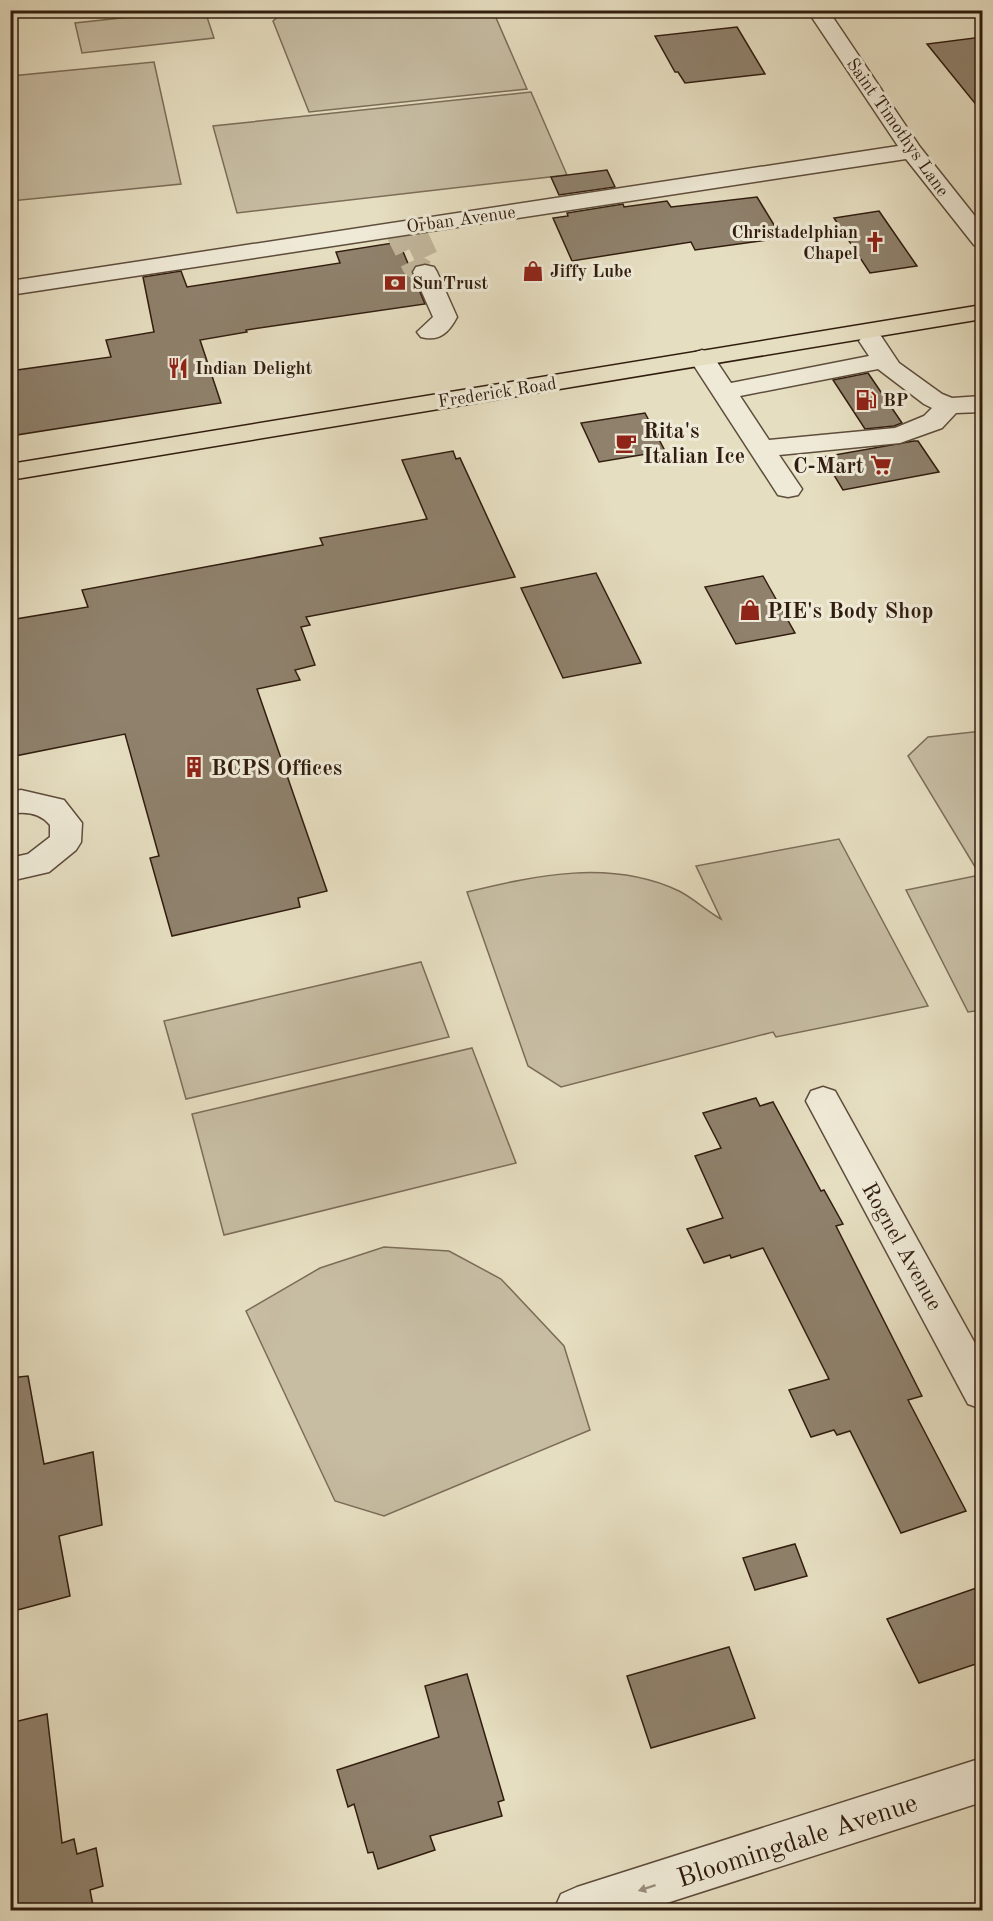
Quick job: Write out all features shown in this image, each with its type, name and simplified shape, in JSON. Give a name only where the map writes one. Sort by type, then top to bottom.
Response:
[{"type":"main road","name":"Frederick Road","points":[[10,472],[982,312]]},
{"type":"street","name":"Saint Timothys Lane","points":[[817,10],[912,151],[974,217],[982,240]]},
{"type":"street","name":"Orban Avenue","points":[[10,288],[912,151]]},
{"type":"street","points":[[425,272],[445,317],[439,327],[430,332]]},
{"type":"street","points":[[866,332],[890,368],[933,399],[949,406],[982,404]]},
{"type":"street","points":[[702,358],[788,489]]},
{"type":"street","points":[[723,392],[885,360]]},
{"type":"street","points":[[762,449],[900,435],[933,423],[949,406]]},
{"type":"street","points":[[10,803],[21,801],[53,808],[66,823],[65,842],[38,864],[10,870]]},
{"type":"street","name":"Rognel Avenue","points":[[823,1101],[982,1392]]},
{"type":"street","name":"Bloomingdale Avenue","points":[[577,1911],[982,1780]]},
{"type":"shaded area","points":[[295,10],[493,11],[527,89],[309,112],[273,21],[284,12]]},
{"type":"shaded area","points":[[205,11],[214,38],[82,53],[75,23]]},
{"type":"shaded area","points":[[154,62],[181,184],[11,201],[11,76]]},
{"type":"shaded area","points":[[531,92],[567,175],[237,213],[213,126]]},
{"type":"shaded area","points":[[982,731],[982,1010],[968,1012],[906,890],[980,875],[908,756],[928,737]]},
{"type":"shaded area","points":[[839,839],[928,1006],[776,1037],[773,1032],[561,1087],[528,1066],[467,892],[520,880],[574,873],[627,875],[653,881],[679,891],[721,919],[696,866]]},
{"type":"shaded area","points":[[421,962],[449,1037],[186,1099],[164,1021]]},
{"type":"shaded area","points":[[472,1048],[516,1163],[224,1235],[192,1114]]},
{"type":"shaded area","points":[[384,1247],[449,1251],[501,1279],[564,1346],[590,1430],[384,1516],[335,1501],[246,1311],[320,1268]]},
{"type":"building","points":[[737,27],[765,74],[685,83],[678,72],[675,72],[655,36]]},
{"type":"building","points":[[982,37],[982,112],[927,44]]},
{"type":"building","points":[[607,170],[615,187],[559,195],[551,177]]},
{"type":"building","points":[[757,197],[782,238],[695,250],[691,242],[572,261],[553,218],[568,216],[567,213],[623,204],[624,207],[667,201],[671,207]]},
{"type":"building","name":"Christadelphian Chapel","points":[[879,211],[917,266],[870,273],[834,218]]},
{"type":"building","points":[[399,242],[425,304],[246,330],[247,332],[200,340],[221,403],[10,436],[10,371],[111,357],[106,340],[154,332],[143,277],[181,271],[187,287],[340,263],[336,252]]},
{"type":"building","name":"BP","points":[[868,373],[902,423],[865,429],[833,380]]},
{"type":"building","name":"Rita's Italian Ice","points":[[645,413],[665,451],[599,462],[581,423]]},
{"type":"building","name":"C-Mart","points":[[918,441],[939,472],[843,490],[823,457]]},
{"type":"building","name":"BCPS Offices","points":[[453,451],[456,459],[460,458],[515,577],[306,617],[310,625],[301,627],[315,665],[295,670],[300,680],[257,689],[327,891],[298,898],[300,907],[172,936],[150,858],[159,856],[125,734],[10,757],[10,620],[88,607],[82,590],[323,545],[320,538],[427,519],[402,460]]},
{"type":"building","points":[[596,573],[641,663],[563,678],[521,588]]},
{"type":"building","name":"PIE's Body Shop","points":[[763,576],[795,633],[736,644],[705,587]]},
{"type":"building","points":[[756,1098],[760,1106],[773,1102],[821,1191],[824,1190],[843,1224],[836,1226],[922,1396],[908,1400],[966,1511],[901,1533],[850,1431],[837,1435],[834,1430],[811,1437],[789,1390],[829,1379],[763,1248],[731,1258],[730,1255],[704,1263],[687,1229],[723,1218],[695,1156],[721,1148],[703,1113]]},
{"type":"building","points":[[28,1376],[44,1464],[93,1452],[102,1525],[59,1536],[70,1596],[10,1612],[10,1378]]},
{"type":"building","points":[[795,1544],[807,1576],[755,1590],[743,1558]]},
{"type":"building","points":[[982,1586],[982,1662],[919,1683],[887,1619]]},
{"type":"building","points":[[729,1647],[755,1718],[651,1748],[627,1676]]},
{"type":"building","points":[[467,1674],[504,1800],[498,1802],[502,1816],[430,1836],[435,1850],[378,1869],[373,1852],[368,1853],[354,1804],[348,1807],[337,1770],[439,1737],[425,1686]]},
{"type":"building","points":[[47,1714],[62,1843],[74,1839],[77,1854],[96,1848],[103,1886],[90,1890],[94,1911],[10,1911],[10,1723]]},
{"type":"tunnel","points":[[396,229],[414,266],[425,272],[430,268],[429,263],[412,227]]},
{"type":"place","name":"Christadelphian Chapel","points":[[875,242]]},
{"type":"place","name":"Jiffy Lube","points":[[533,271]]},
{"type":"place","name":"SunTrust","points":[[395,283]]},
{"type":"place","name":"Indian Delight","points":[[178,368]]},
{"type":"place","name":"BP","points":[[866,400]]},
{"type":"place","name":"Rita's Italian Ice","points":[[626,443]]},
{"type":"place","name":"C-Mart","points":[[881,465]]},
{"type":"place","name":"PIE's Body Shop","points":[[750,610]]},
{"type":"place","name":"BCPS Offices","points":[[194,767]]}]
